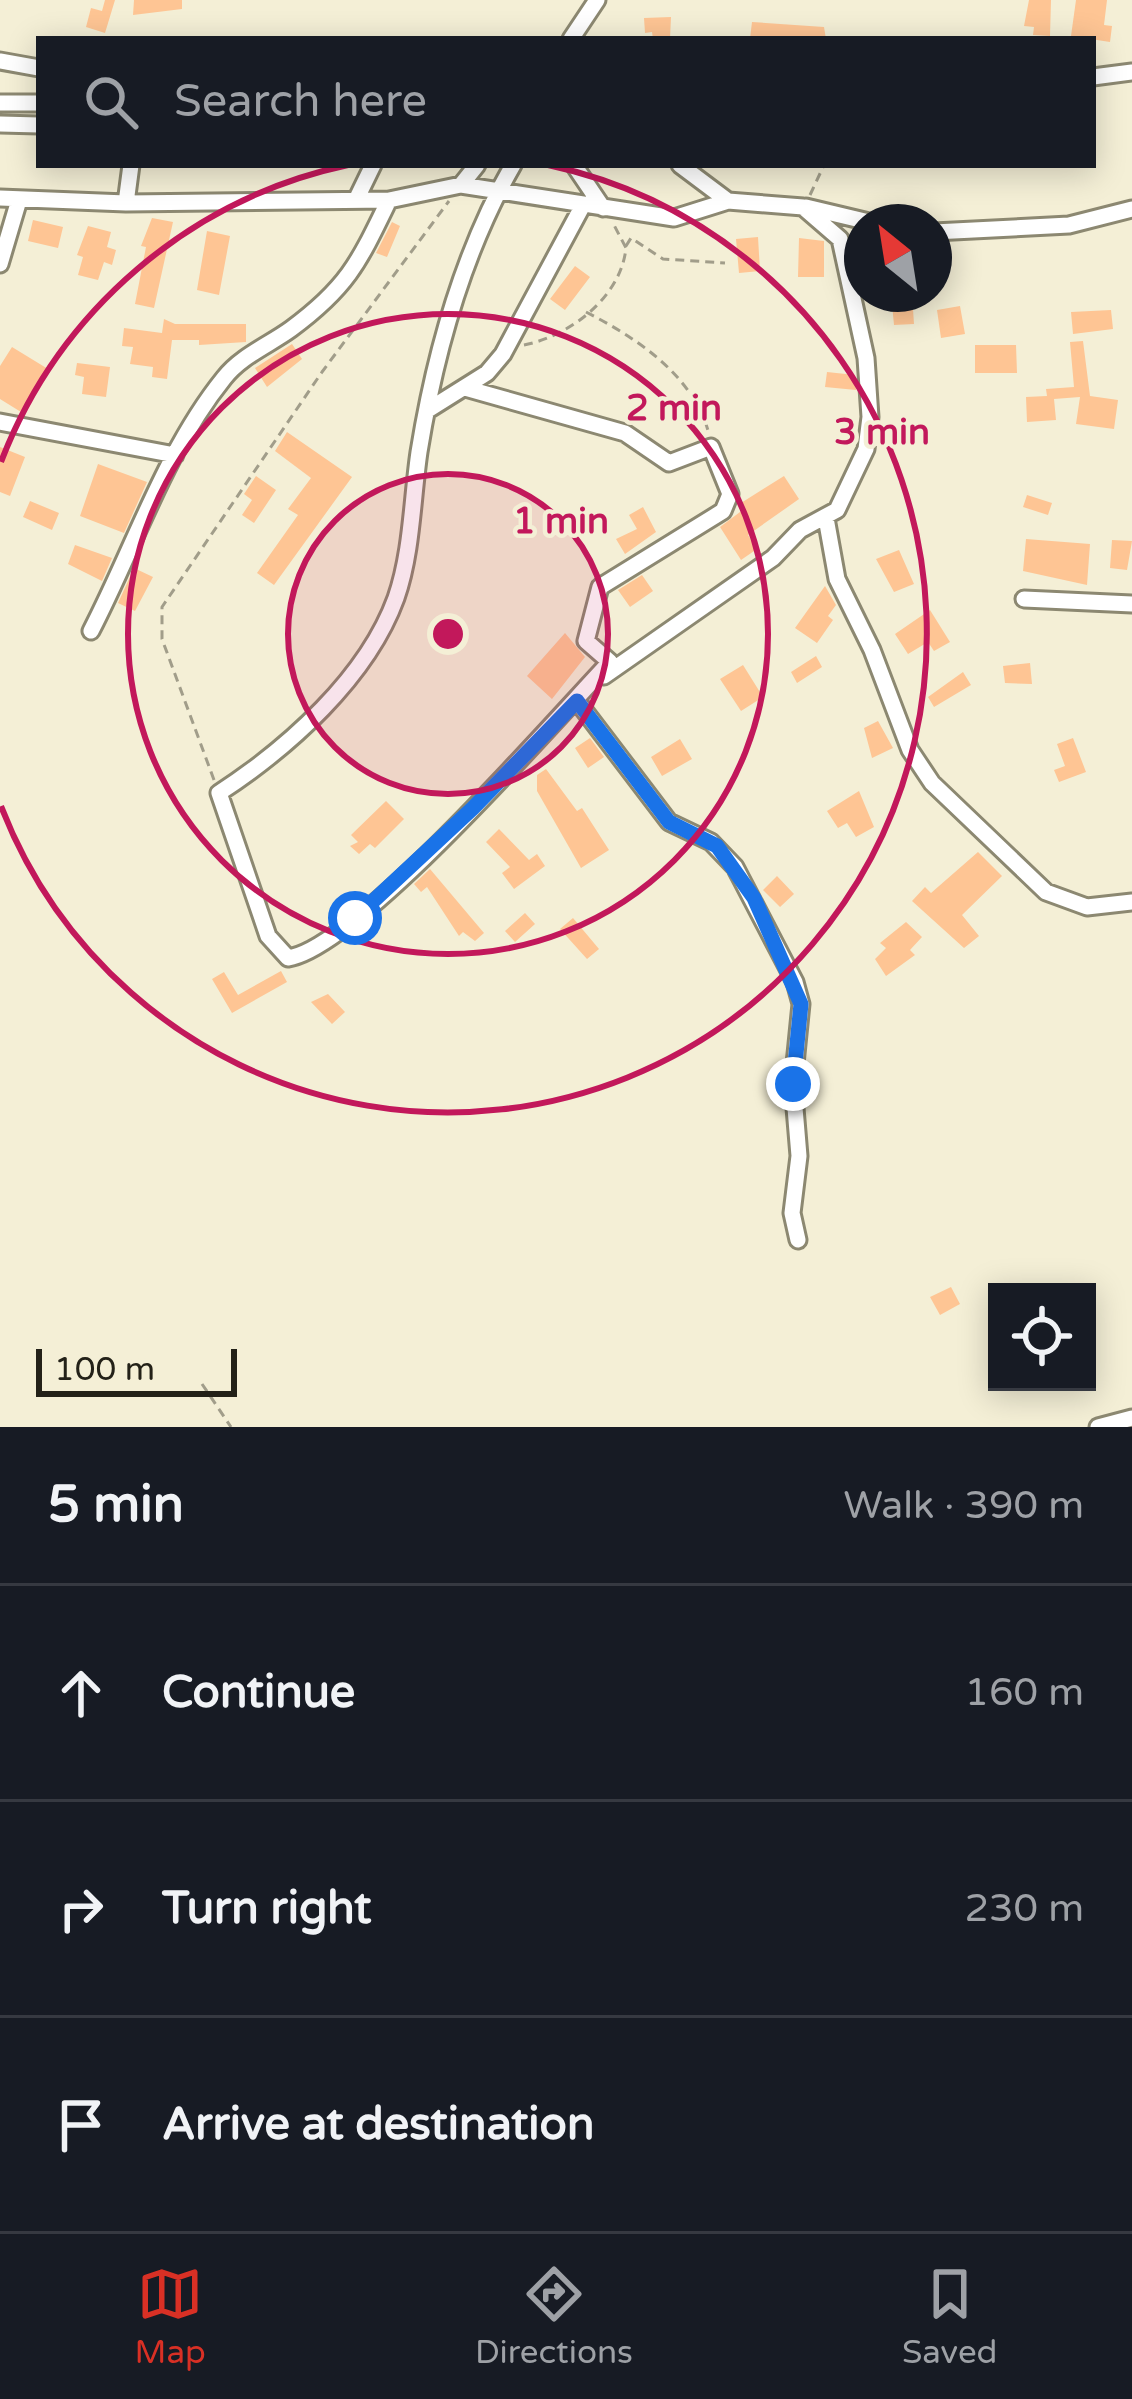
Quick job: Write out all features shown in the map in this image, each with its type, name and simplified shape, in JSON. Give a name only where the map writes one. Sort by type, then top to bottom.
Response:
[{"type":"street","points":[[575,36],[597,0]]},
{"type":"street","points":[[0,61],[36,67]]},
{"type":"street","points":[[1096,77],[1132,72]]},
{"type":"street","points":[[0,103],[36,103]]},
{"type":"street","points":[[0,124],[36,125]]},
{"type":"street","points":[[127,203],[131,168]]},
{"type":"street","points":[[356,200],[372,168]]},
{"type":"street","points":[[461,185],[475,168]]},
{"type":"street","points":[[465,388],[625,434],[669,463],[711,447],[730,494],[723,511],[600,587],[586,641],[610,662],[579,696],[377,899],[297,957],[280,954],[268,936],[219,793],[294,736],[336,690],[384,623],[402,574],[428,410],[457,292],[496,193],[511,168]]},
{"type":"street","points":[[576,168],[603,208]]},
{"type":"street","points":[[684,168],[728,201]]},
{"type":"street","points":[[0,198],[127,203],[389,200],[461,185],[674,218],[728,201],[821,207],[844,214]]},
{"type":"street","points":[[0,264],[19,200]]},
{"type":"street","points":[[91,632],[175,455],[235,366],[302,321],[357,270],[389,200]]},
{"type":"street","points":[[428,410],[465,388],[508,346],[583,206]]},
{"type":"street","points":[[579,696],[773,558],[800,530],[844,503],[866,448],[866,358],[840,239],[802,207]]},
{"type":"street","points":[[952,231],[1069,225],[1132,208]]},
{"type":"street","points":[[0,422],[175,455]]},
{"type":"street","points":[[826,518],[837,579],[872,650],[910,750],[932,783],[1046,892],[1087,907],[1132,902]]},
{"type":"street","points":[[1024,599],[1132,604]]},
{"type":"street","points":[[579,696],[669,822],[711,842],[735,867],[795,982],[801,1004],[793,1084],[799,1156],[792,1213],[798,1240]]},
{"type":"street","points":[[1098,1427],[1132,1418]]},
{"type":"path","points":[[802,207],[824,168]]},
{"type":"path","points":[[219,793],[162,639],[162,607],[322,373],[461,185]]},
{"type":"path","points":[[603,208],[626,248]]},
{"type":"path","points":[[508,346],[545,341],[586,313],[617,282],[631,238],[663,259],[724,263]]},
{"type":"path","points":[[586,313],[627,332],[659,360],[705,421],[709,434],[703,442]]},
{"type":"path","points":[[202,1384],[231,1427]]},
{"type":"building","points":[[105,0],[115,0],[105,33],[86,27],[91,8],[102,11]]},
{"type":"building","points":[[134,0],[182,0],[182,9],[133,15]]},
{"type":"building","points":[[1029,0],[1051,0],[1050,36],[1033,35],[1034,27],[1024,26]]},
{"type":"building","points":[[1076,0],[1107,0],[1104,25],[1112,26],[1110,42],[1096,36],[1071,36]]},
{"type":"building","points":[[671,17],[670,36],[645,33],[644,18]]},
{"type":"building","points":[[752,22],[824,27],[826,36],[750,36]]},
{"type":"building","points":[[152,218],[173,222],[154,308],[135,304],[146,247],[141,246]]},
{"type":"building","points":[[33,220],[63,227],[58,248],[28,241]]},
{"type":"building","points":[[392,222],[400,226],[387,257],[376,253]]},
{"type":"building","points":[[88,226],[111,232],[107,247],[116,250],[112,265],[104,262],[98,280],[78,275],[83,257],[77,255]]},
{"type":"building","points":[[207,231],[230,236],[219,295],[197,290]]},
{"type":"building","points":[[758,237],[760,271],[739,273],[736,239]]},
{"type":"building","points":[[799,238],[824,241],[824,277],[798,277]]},
{"type":"building","points":[[575,266],[590,277],[565,310],[550,299]]},
{"type":"building","points":[[960,306],[965,334],[941,338],[937,312],[952,312],[952,307]]},
{"type":"building","points":[[1111,310],[1113,329],[1073,334],[1071,312]]},
{"type":"building","points":[[893,312],[913,312],[914,324],[894,325]]},
{"type":"building","points":[[164,319],[175,324],[246,324],[246,342],[199,345],[199,340],[172,340],[167,379],[152,377],[153,367],[130,364],[133,347],[122,346],[124,328],[162,333]]},
{"type":"building","points":[[1083,341],[1090,396],[1118,400],[1114,429],[1076,424],[1080,397],[1054,399],[1056,420],[1027,422],[1026,397],[1047,396],[1046,389],[1074,387],[1070,342]]},
{"type":"building","points":[[292,344],[302,359],[267,387],[255,368]]},
{"type":"building","points":[[975,345],[1016,345],[1017,373],[975,373]]},
{"type":"building","points":[[12,347],[48,369],[21,412],[0,399],[0,366]]},
{"type":"building","points":[[77,363],[110,367],[106,397],[82,394],[84,377],[75,375]]},
{"type":"building","points":[[827,372],[855,375],[856,390],[825,387]]},
{"type":"building","points":[[287,432],[352,477],[274,585],[257,573],[298,515],[288,509],[311,478],[275,451]]},
{"type":"building","points":[[0,447],[25,457],[10,496],[0,492]]},
{"type":"building","points":[[98,464],[147,482],[124,533],[80,516]]},
{"type":"building","points":[[256,476],[276,490],[254,523],[242,515],[252,500],[244,494]]},
{"type":"building","points":[[784,476],[799,499],[748,535],[757,549],[741,560],[720,527],[744,509],[741,503]]},
{"type":"building","points":[[1027,495],[1052,503],[1048,515],[1023,507]]},
{"type":"building","points":[[30,501],[59,513],[52,530],[23,517]]},
{"type":"building","points":[[643,507],[656,532],[625,554],[616,539],[637,529],[629,515]]},
{"type":"building","points":[[1026,539],[1090,544],[1087,585],[1023,571]]},
{"type":"building","points":[[1112,540],[1132,541],[1127,570],[1110,568]]},
{"type":"building","points":[[75,545],[112,558],[102,581],[68,564]]},
{"type":"building","points":[[899,550],[914,584],[894,592],[876,559]]},
{"type":"building","points":[[134,568],[153,577],[135,611],[118,603]]},
{"type":"building","points":[[642,575],[653,591],[630,607],[618,590]]},
{"type":"building","points":[[825,586],[836,605],[828,616],[833,620],[817,643],[795,628]]},
{"type":"building","points":[[930,610],[950,642],[934,651],[928,642],[908,654],[895,634]]},
{"type":"building","points":[[565,633],[585,657],[552,699],[527,676]]},
{"type":"building","points":[[816,656],[822,667],[797,683],[791,672]]},
{"type":"building","points":[[1030,663],[1032,684],[1005,683],[1003,666]]},
{"type":"building","points":[[743,665],[763,697],[741,711],[720,679]]},
{"type":"building","points":[[963,672],[971,685],[934,707],[928,697]]},
{"type":"building","points":[[878,721],[893,748],[872,758],[864,728]]},
{"type":"building","points":[[590,738],[604,757],[588,768],[575,748]]},
{"type":"building","points":[[1073,738],[1086,772],[1059,782],[1054,770],[1065,766],[1057,744]]},
{"type":"building","points":[[680,739],[692,759],[662,776],[651,757]]},
{"type":"building","points":[[546,769],[577,811],[582,808],[609,850],[581,868],[537,791],[537,775]]},
{"type":"building","points":[[859,791],[874,827],[856,837],[847,823],[838,828],[827,811]]},
{"type":"building","points":[[386,801],[404,819],[375,848],[370,844],[359,854],[350,846],[358,842],[351,835]]},
{"type":"building","points":[[499,829],[529,860],[537,854],[545,866],[514,889],[502,873],[510,867],[486,842]]},
{"type":"building","points":[[978,852],[1002,876],[962,915],[979,936],[964,948],[912,901],[925,887],[931,893]]},
{"type":"building","points":[[430,869],[484,933],[475,941],[463,932],[459,936],[427,887],[421,892],[414,884]]},
{"type":"building","points":[[777,876],[794,894],[780,907],[763,890]]},
{"type":"building","points":[[525,913],[535,924],[515,942],[505,931]]},
{"type":"building","points":[[573,918],[599,949],[587,959],[560,929]]},
{"type":"building","points":[[906,922],[922,937],[910,950],[915,955],[886,976],[875,959],[886,948],[880,943]]},
{"type":"building","points":[[281,971],[287,982],[232,1013],[212,979],[224,972],[238,995]]},
{"type":"building","points":[[328,994],[345,1012],[332,1024],[311,1002]]},
{"type":"building","points":[[951,1287],[960,1304],[940,1315],[930,1297]]},
{"type":"route","points":[[355,918],[473,808],[577,701],[669,822],[717,846],[754,898],[801,1004],[793,1084]]}]
